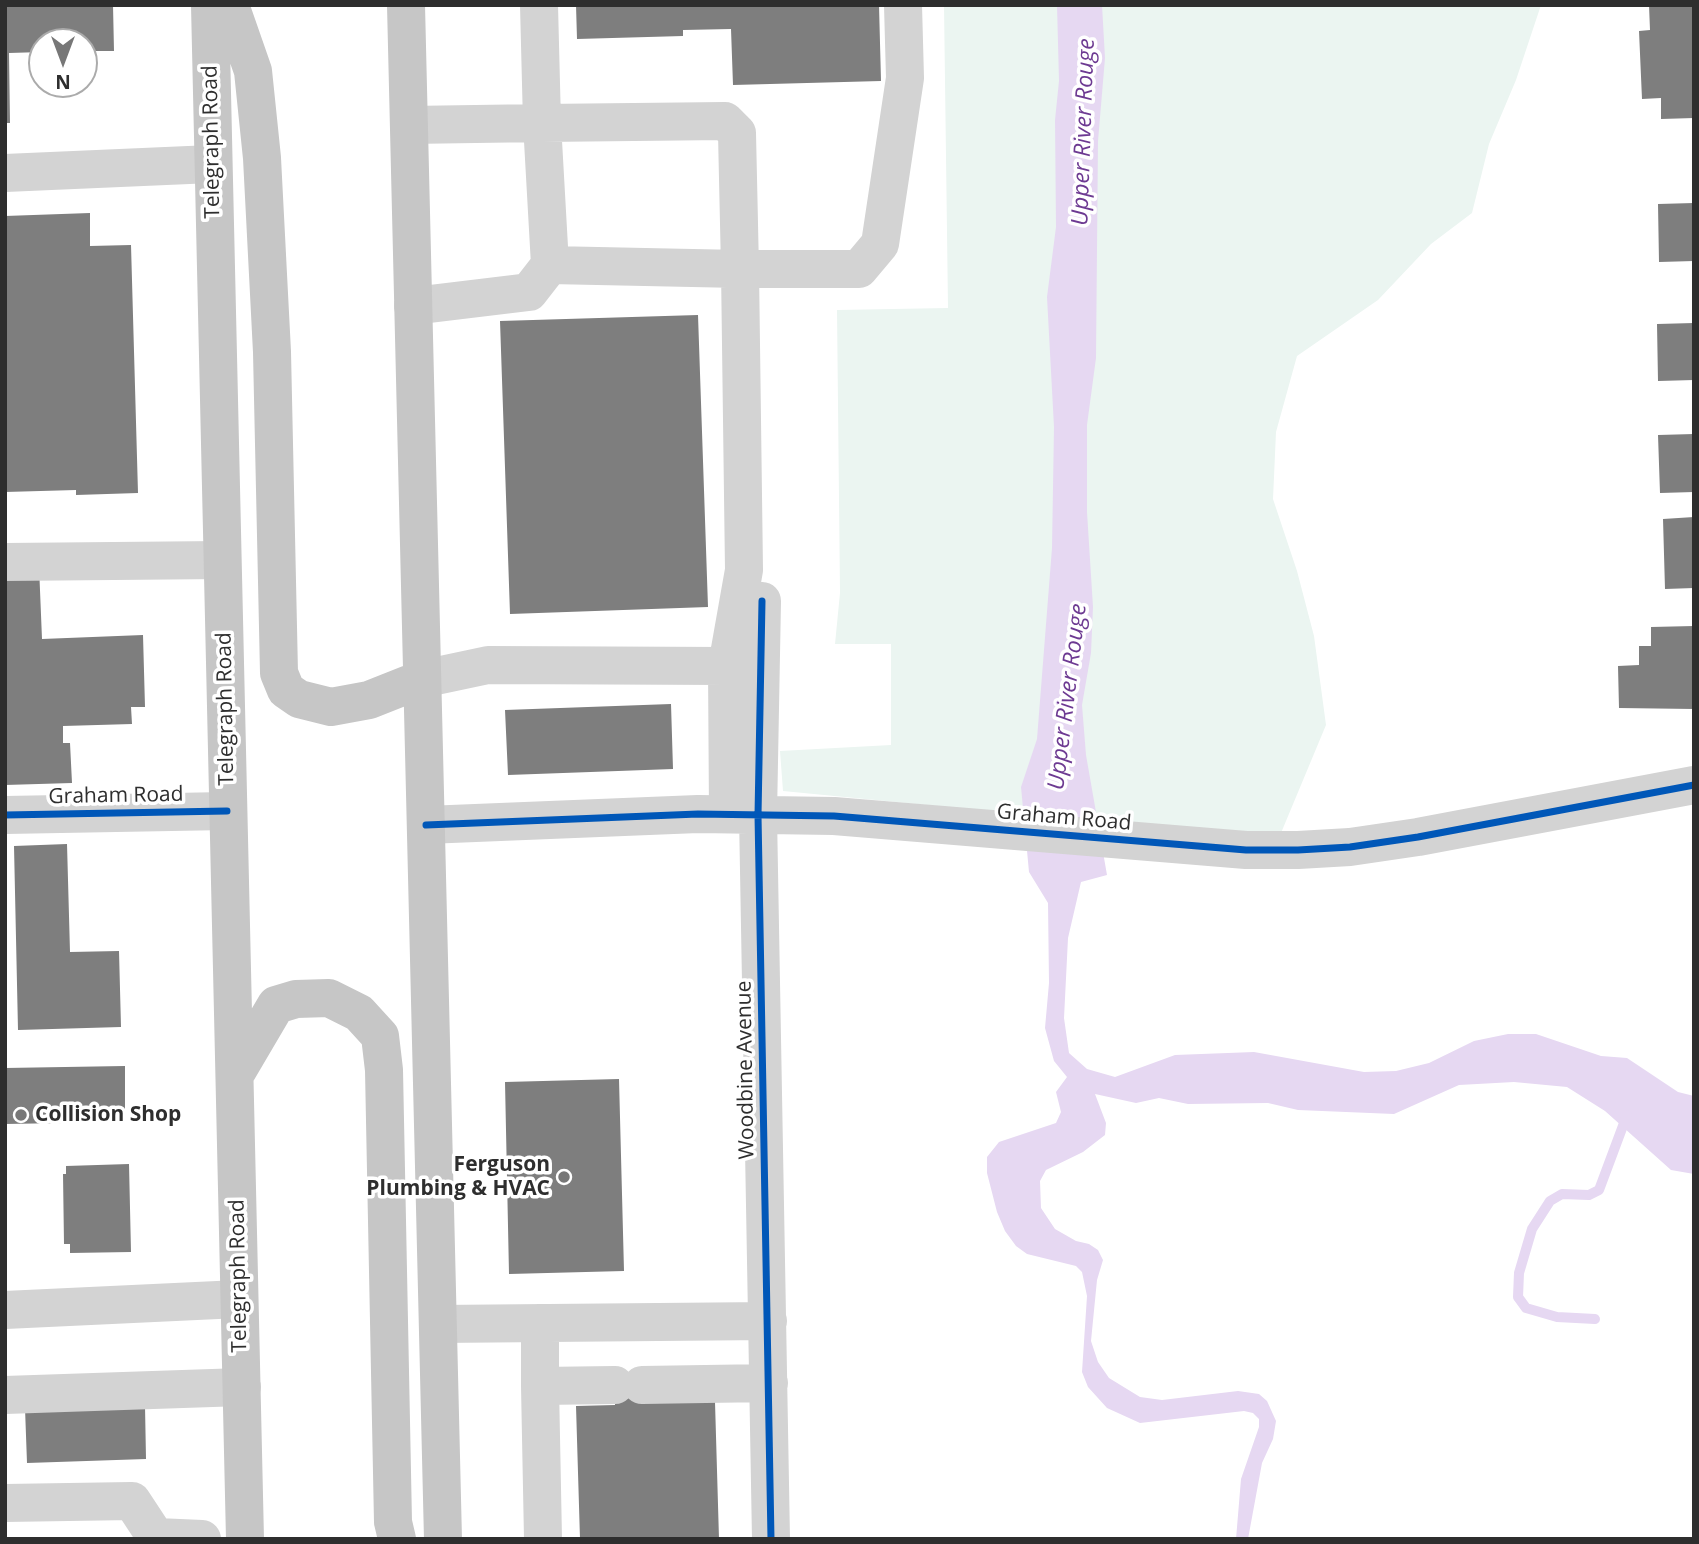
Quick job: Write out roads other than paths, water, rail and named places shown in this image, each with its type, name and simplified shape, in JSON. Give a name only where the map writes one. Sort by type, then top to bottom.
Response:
[{"type":"main road","name":"Telegraph Road","points":[[210,5],[245,1539]]},
{"type":"main road","points":[[230,5],[253,71],[262,158],[272,352],[279,673],[286,690],[299,699],[331,707],[369,700],[422,679]]},
{"type":"main road","points":[[406,5],[443,1539]]},
{"type":"main road","points":[[236,1073],[276,1005],[296,999],[329,998],[359,1013],[380,1036],[384,1070],[393,1522],[397,1539]]},
{"type":"street","points":[[413,306],[529,292],[551,265],[542,123],[539,5]]},
{"type":"street","points":[[551,265],[859,269],[880,244],[905,78],[903,5]]},
{"type":"street","points":[[409,125],[725,121],[737,133],[744,570],[727,666],[743,814]]},
{"type":"street","points":[[5,173],[212,164]]},
{"type":"street","points":[[5,562],[222,560]]},
{"type":"street","name":"Woodbine Avenue","points":[[762,601],[743,814],[768,1321],[771,1539]]},
{"type":"street","points":[[422,679],[488,665],[727,666]]},
{"type":"street","name":"Graham Road","points":[[426,825],[743,814],[834,816],[1246,850],[1350,847],[1694,785]]},
{"type":"street","name":"Graham Road","points":[[5,815],[227,811]]},
{"type":"street","points":[[5,1310],[239,1299]]},
{"type":"street","points":[[438,1324],[768,1321]]},
{"type":"street","points":[[540,1323],[542,1539]]},
{"type":"street","points":[[540,1386],[769,1383]]},
{"type":"street","points":[[5,1395],[242,1387]]},
{"type":"street","points":[[5,1503],[132,1501],[157,1538],[202,1539]]},
{"type":"water","name":"Upper River Rouge","points":[[1057,5],[1102,5],[1105,58],[1098,141],[1096,358],[1087,425],[1087,512],[1093,607],[1091,653],[1082,705],[1086,755],[1107,875],[1081,882],[1068,938],[1064,1018],[1069,1053],[1087,1069],[1115,1077],[1175,1055],[1254,1052],[1364,1072],[1396,1071],[1429,1063],[1474,1041],[1508,1034],[1536,1034],[1601,1056],[1627,1058],[1678,1092],[1694,1096],[1694,1174],[1671,1170],[1605,1111],[1567,1087],[1514,1082],[1459,1085],[1394,1114],[1298,1110],[1268,1103],[1188,1104],[1159,1098],[1136,1103],[1095,1094],[1106,1123],[1105,1135],[1083,1152],[1046,1170],[1040,1181],[1041,1208],[1055,1229],[1076,1241],[1089,1244],[1098,1250],[1103,1260],[1097,1280],[1091,1341],[1098,1362],[1109,1378],[1140,1397],[1162,1400],[1238,1391],[1259,1394],[1267,1401],[1276,1421],[1273,1439],[1262,1463],[1248,1539],[1236,1539],[1241,1479],[1259,1427],[1259,1419],[1253,1413],[1244,1411],[1140,1423],[1107,1408],[1088,1387],[1082,1372],[1087,1296],[1082,1272],[1076,1266],[1027,1254],[1016,1246],[1005,1231],[997,1212],[987,1173],[987,1157],[999,1142],[1056,1123],[1061,1112],[1056,1092],[1067,1077],[1054,1061],[1045,1028],[1049,983],[1048,903],[1029,872],[1021,787],[1037,739],[1052,548],[1054,427],[1047,297],[1056,227],[1055,120],[1059,81]]},
{"type":"waterway","points":[[1595,1319],[1557,1317],[1526,1308],[1518,1297],[1519,1273],[1532,1229],[1550,1201],[1562,1194],[1589,1195],[1599,1190],[1627,1115]]},
{"type":"place","name":"Collision Shop","points":[[21,1115]]},
{"type":"place","name":"Ferguson Plumbing & HVAC","points":[[564,1177]]}]
